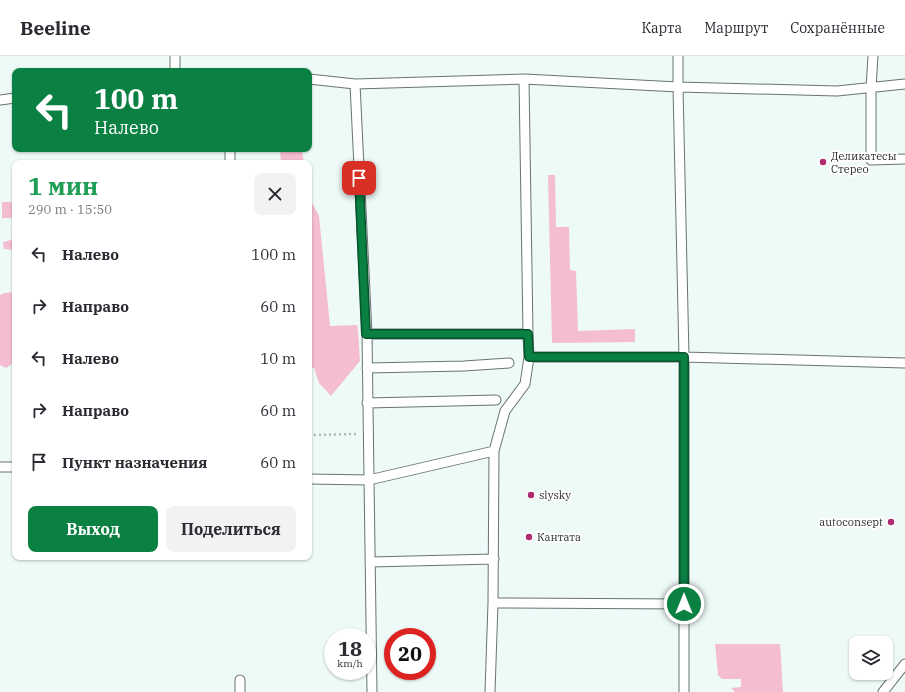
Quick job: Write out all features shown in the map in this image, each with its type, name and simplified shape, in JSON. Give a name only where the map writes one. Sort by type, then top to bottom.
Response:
[{"type":"lane","points":[[175,56],[175,68]]},
{"type":"lane","points":[[678,56],[684,357],[684,692]]},
{"type":"lane","points":[[873,56],[871,88],[871,160],[905,160]]},
{"type":"lane","points":[[490,692],[494,559],[494,451],[505,411],[525,384],[529,357],[524,79]]},
{"type":"lane","points":[[312,80],[355,84],[524,79],[678,87],[837,91],[905,84]]},
{"type":"lane","points":[[355,84],[367,368],[372,692]]},
{"type":"lane","points":[[0,100],[12,98]]},
{"type":"lane","points":[[366,334],[528,334]]},
{"type":"lane","points":[[529,357],[684,357],[905,363]]},
{"type":"lane","points":[[367,368],[464,366],[509,363]]},
{"type":"lane","points":[[367,403],[496,400]]},
{"type":"lane","points":[[312,480],[369,480],[494,451]]},
{"type":"lane","points":[[0,467],[12,467]]},
{"type":"lane","points":[[370,562],[494,559]]},
{"type":"lane","points":[[493,603],[684,604]]},
{"type":"lane","points":[[883,692],[905,664]]},
{"type":"lane","points":[[240,680],[240,692]]},
{"type":"path","points":[[314,435],[368,434]]},
{"type":"shaded area","points":[[280,152],[302,152],[304,160],[281,160]]},
{"type":"shaded area","points":[[548,175],[555,175],[556,227],[569,227],[570,270],[576,271],[578,331],[635,329],[635,342],[552,343]]},
{"type":"shaded area","points":[[2,202],[12,202],[12,218],[2,218]]},
{"type":"shaded area","points":[[312,203],[319,216],[330,326],[357,325],[360,361],[331,396],[319,383],[314,368],[312,368]]},
{"type":"shaded area","points":[[12,240],[12,250],[4,249],[3,242]]},
{"type":"shaded area","points":[[12,292],[12,364],[6,368],[0,365],[0,295]]},
{"type":"shaded area","points":[[715,644],[780,644],[783,692],[735,692],[731,688],[741,687],[741,679],[722,679],[718,675]]},
{"type":"place","name":"Деликатесы Стерео","points":[[823,162]]},
{"type":"place","name":"slysky","points":[[531,495]]},
{"type":"place","name":"autoconsept","points":[[891,522]]},
{"type":"place","name":"Кантата","points":[[529,537]]},
{"type":"route","points":[[359,178],[366,334],[528,334],[529,357],[684,357],[684,604]]}]
